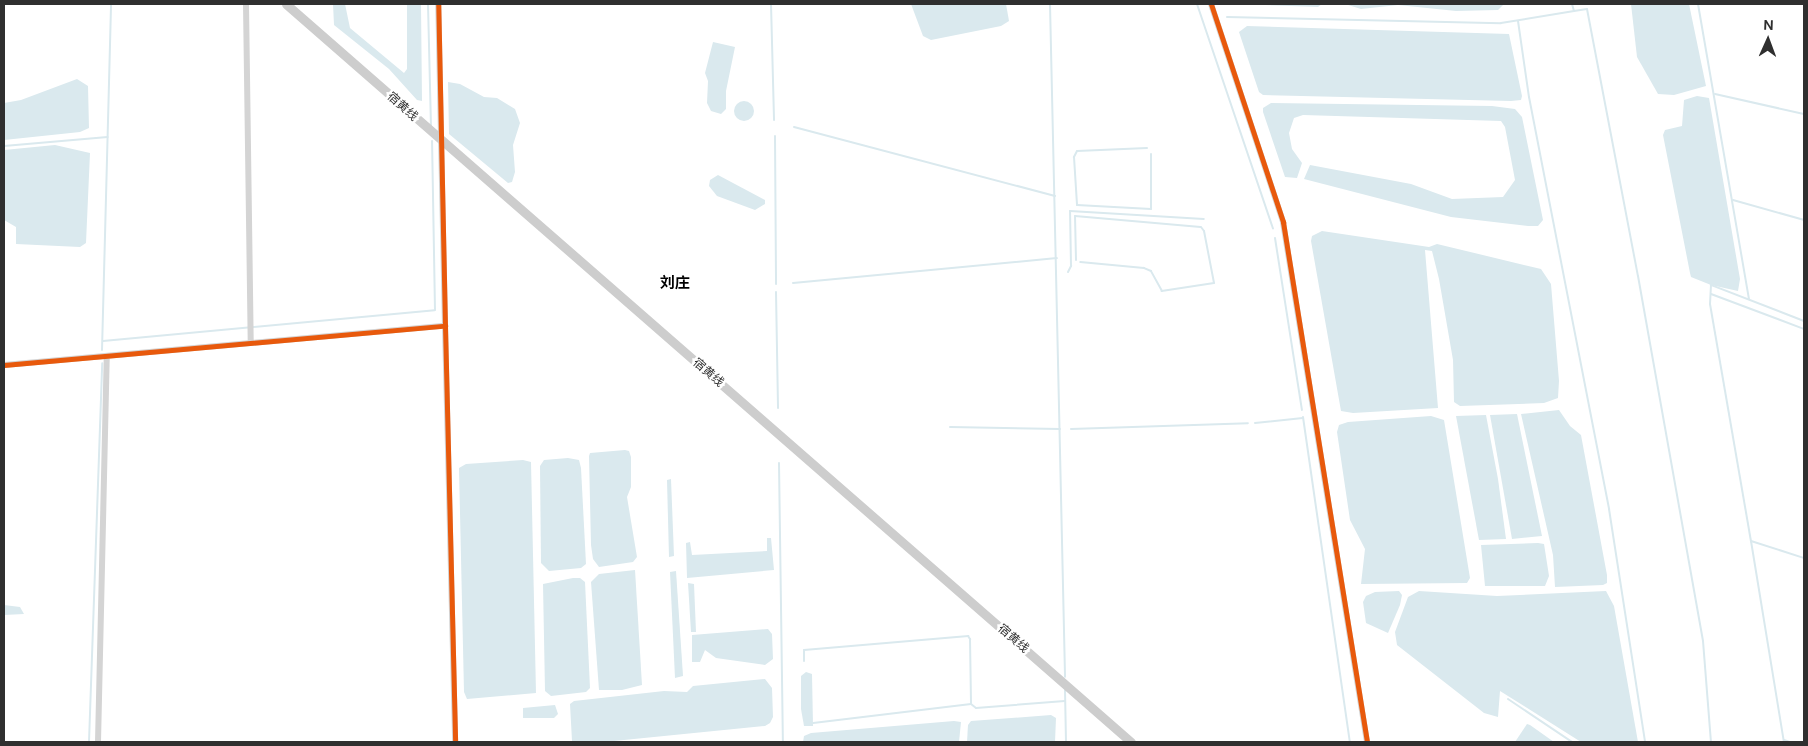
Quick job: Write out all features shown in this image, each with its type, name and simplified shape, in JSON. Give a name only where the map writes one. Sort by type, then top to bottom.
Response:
[{"type":"main road","name":"宿黄线","points":[[286,4],[1130,742]]},
{"type":"street","points":[[246,4],[251,343]]},
{"type":"street","points":[[438,4],[443,143],[445,326],[455,742]]},
{"type":"street","points":[[1211,4],[1283,222],[1367,742]]},
{"type":"street","points":[[4,366],[445,326]]},
{"type":"street","points":[[98,742],[107,356]]},
{"type":"shaded area","points":[[333,4],[345,4],[350,28],[404,73],[407,69],[407,4],[421,4],[422,101],[417,100],[389,69],[334,25]]},
{"type":"shaded area","points":[[911,4],[1006,4],[1009,21],[1001,26],[931,40],[923,36]]},
{"type":"shaded area","points":[[1236,4],[1322,4],[1318,7]]},
{"type":"shaded area","points":[[1345,4],[1504,4],[1498,10],[1456,11],[1398,5],[1361,9]]},
{"type":"shaded area","points":[[1631,4],[1689,4],[1706,86],[1674,95],[1658,94],[1637,57]]},
{"type":"shaded area","points":[[1247,26],[1509,34],[1522,96],[1521,100],[1263,95],[1259,92],[1239,32]]},
{"type":"shaded area","points":[[713,42],[735,47],[726,91],[726,109],[721,114],[711,111],[707,103],[708,81],[705,73]]},
{"type":"shaded area","points":[[77,79],[88,86],[89,128],[80,132],[4,140],[4,103],[21,100]]},
{"type":"shaded area","points":[[448,82],[460,84],[484,97],[497,98],[515,109],[520,123],[513,145],[515,172],[512,182],[508,183],[449,134]]},
{"type":"shaded area","points":[[1697,96],[1709,98],[1740,279],[1738,291],[1711,285],[1691,277],[1690,273],[1663,135],[1665,130],[1682,126],[1684,100]]},
{"type":"shaded area","points":[[744,101],[751,104],[754,111],[751,118],[744,121],[737,118],[734,111],[737,104]]},
{"type":"shaded area","points":[[1271,103],[1492,106],[1515,109],[1522,117],[1543,220],[1538,226],[1528,226],[1451,217],[1304,179],[1310,165],[1411,184],[1452,199],[1503,197],[1515,180],[1505,127],[1501,121],[1303,115],[1294,118],[1289,133],[1292,149],[1302,163],[1297,178],[1285,177],[1263,112],[1263,108]]},
{"type":"shaded area","points":[[55,145],[90,153],[86,243],[80,247],[16,244],[16,227],[4,220],[4,150]]},
{"type":"shaded area","points":[[718,175],[765,200],[765,204],[755,210],[717,196],[709,186],[710,180]]},
{"type":"shaded area","points":[[1322,231],[1429,247],[1437,244],[1541,269],[1551,284],[1559,381],[1558,398],[1544,403],[1460,406],[1454,402],[1453,360],[1439,279],[1432,251],[1425,250],[1438,408],[1353,413],[1341,411],[1311,241],[1312,236]]},
{"type":"shaded area","points":[[1559,410],[1570,426],[1581,435],[1607,575],[1607,583],[1603,585],[1555,587],[1553,555],[1521,414]]},
{"type":"shaded area","points":[[1517,414],[1542,536],[1512,539],[1490,415]]},
{"type":"shaded area","points":[[1486,415],[1498,479],[1506,539],[1479,540],[1456,416]]},
{"type":"shaded area","points":[[1431,416],[1444,420],[1470,578],[1467,583],[1361,584],[1365,549],[1350,520],[1337,432],[1339,425],[1348,422]]},
{"type":"shaded area","points":[[629,451],[631,457],[631,487],[627,497],[637,557],[633,562],[599,567],[593,559],[591,545],[589,456],[590,453]]},
{"type":"shaded area","points":[[568,458],[579,460],[581,468],[586,564],[581,568],[549,571],[541,563],[540,466],[544,460]]},
{"type":"shaded area","points":[[523,460],[531,462],[536,693],[467,699],[464,692],[459,468],[466,464]]},
{"type":"shaded area","points":[[671,479],[674,556],[669,557],[667,480]]},
{"type":"shaded area","points":[[767,538],[771,538],[774,570],[687,578],[686,543],[690,542],[692,555],[767,551]]},
{"type":"shaded area","points":[[1544,544],[1549,576],[1545,586],[1485,586],[1481,545]]},
{"type":"shaded area","points":[[635,570],[642,685],[622,690],[599,690],[591,582],[599,574]]},
{"type":"shaded area","points":[[676,571],[683,676],[675,678],[670,572]]},
{"type":"shaded area","points":[[580,578],[585,582],[590,688],[586,692],[551,696],[545,691],[543,584]]},
{"type":"shaded area","points":[[688,583],[694,584],[696,632],[691,632]]},
{"type":"shaded area","points":[[1399,591],[1402,595],[1400,605],[1388,633],[1366,623],[1363,602],[1366,596],[1375,592]]},
{"type":"shaded area","points":[[1419,591],[1497,596],[1606,591],[1614,606],[1638,742],[1581,742],[1500,691],[1498,717],[1484,713],[1397,645],[1395,632],[1408,597]]},
{"type":"shaded area","points":[[4,605],[20,607],[24,614],[4,615]]},
{"type":"shaded area","points":[[768,629],[772,634],[773,659],[765,665],[716,658],[705,650],[700,662],[692,662],[692,635]]},
{"type":"shaded area","points":[[806,672],[812,674],[813,726],[804,726],[801,709],[801,676]]},
{"type":"shaded area","points":[[765,679],[772,688],[773,717],[770,723],[765,726],[604,742],[572,741],[570,704],[574,701],[664,691],[687,692],[693,686]]},
{"type":"shaded area","points":[[555,705],[558,714],[554,718],[523,718],[523,708]]},
{"type":"shaded area","points":[[1051,715],[1056,718],[1055,742],[967,742],[968,725],[971,721]]},
{"type":"shaded area","points":[[954,721],[961,722],[959,742],[803,742],[804,736],[811,733]]},
{"type":"shaded area","points":[[1527,724],[1530,725],[1554,742],[1515,742]]},
{"type":"waterway","points":[[102,350],[111,4]]},
{"type":"waterway","points":[[428,4],[431,126]]},
{"type":"waterway","points":[[771,4],[774,120]]},
{"type":"waterway","points":[[1050,4],[1065,677]]},
{"type":"waterway","points":[[1197,4],[1273,228]]},
{"type":"waterway","points":[[1227,17],[1501,23],[1574,11],[1572,4]]},
{"type":"waterway","points":[[1698,4],[1749,299]]},
{"type":"waterway","points":[[1574,11],[1587,9],[1638,276],[1703,641],[1711,742]]},
{"type":"waterway","points":[[1518,21],[1529,97],[1609,509],[1645,742]]},
{"type":"waterway","points":[[1715,94],[1804,114]]},
{"type":"waterway","points":[[794,127],[1055,196]]},
{"type":"waterway","points":[[775,136],[776,284]]},
{"type":"waterway","points":[[4,146],[108,137]]},
{"type":"waterway","points":[[103,341],[435,310],[432,141]]},
{"type":"waterway","points":[[1147,148],[1077,151],[1074,157],[1077,205],[1151,209],[1151,154]]},
{"type":"waterway","points":[[1733,200],[1804,220]]},
{"type":"waterway","points":[[1068,272],[1071,266],[1070,211],[1204,219]]},
{"type":"waterway","points":[[1076,260],[1075,216],[1201,227],[1204,231],[1214,283],[1162,291],[1151,271],[1144,268],[1080,262]]},
{"type":"waterway","points":[[1275,238],[1302,410]]},
{"type":"waterway","points":[[793,283],[1057,258]]},
{"type":"waterway","points":[[1804,321],[1711,285],[1710,304],[1751,541],[1804,558]]},
{"type":"waterway","points":[[776,292],[778,408]]},
{"type":"waterway","points":[[1711,294],[1804,329]]},
{"type":"waterway","points":[[89,742],[102,363]]},
{"type":"waterway","points":[[1303,417],[1350,742]]},
{"type":"waterway","points":[[1255,423],[1303,418]]},
{"type":"waterway","points":[[1071,429],[1248,423]]},
{"type":"waterway","points":[[950,427],[1060,429]]},
{"type":"waterway","points":[[779,463],[783,742]]},
{"type":"waterway","points":[[1751,541],[1784,742]]},
{"type":"waterway","points":[[804,661],[804,650],[968,636],[970,639],[971,704],[813,723]]},
{"type":"waterway","points":[[1065,690],[1066,742]]},
{"type":"waterway","points":[[1508,699],[1572,742]]},
{"type":"waterway","points":[[971,704],[976,708],[1065,701]]},
{"type":"waterway","points":[[1784,740],[1790,742]]},
{"type":"cycle path","points":[[4,365],[445,326],[438,4]]},
{"type":"cycle path","points":[[1211,4],[1283,222],[1367,742]]},
{"type":"cycle path","points":[[445,326],[455,742]]},
{"type":"district","name":"刘庄","points":[[675,284]]}]
